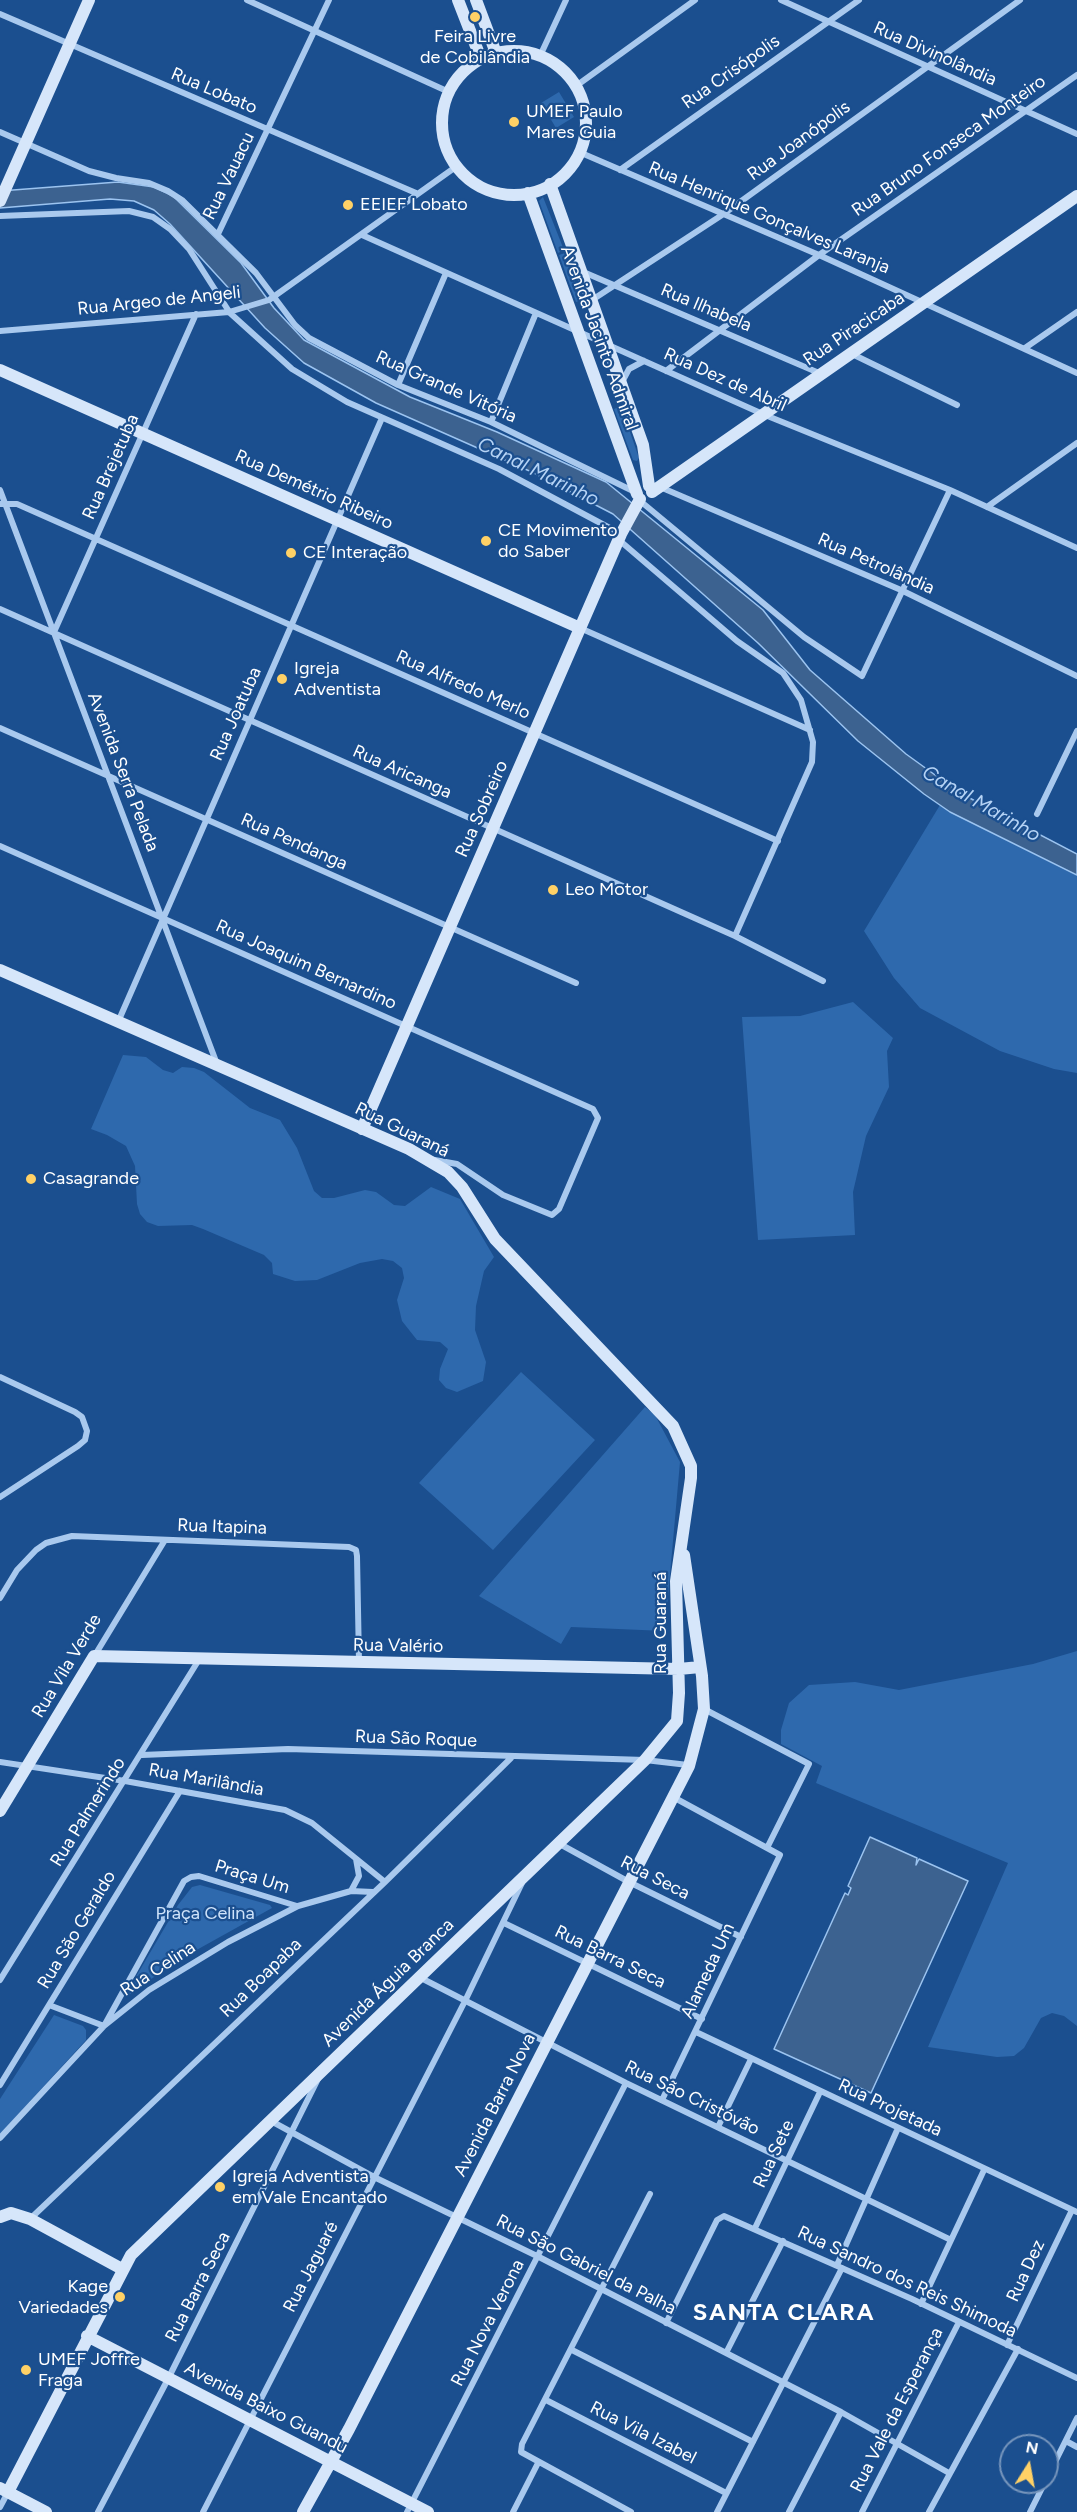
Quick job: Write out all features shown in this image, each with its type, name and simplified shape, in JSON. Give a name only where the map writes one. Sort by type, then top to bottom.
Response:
[{"type":"street","points":[[3,191],[89,0]]},
{"type":"street","points":[[247,0],[449,92]]},
{"type":"street","name":"Rua Vauacu","points":[[218,234],[329,0]]},
{"type":"street","points":[[458,0],[481,59]]},
{"type":"street","points":[[476,0],[496,53]]},
{"type":"street","points":[[540,56],[566,0]]},
{"type":"street","name":"Rua Divinolândia","points":[[781,0],[1077,134]]},
{"type":"street","name":"Rua Crisópolis","points":[[620,170],[859,0]]},
{"type":"street","name":"Rua Joanópolis","points":[[592,301],[722,214],[1020,0]]},
{"type":"street","points":[[576,86],[692,2]]},
{"type":"street","name":"Rua Lobato","points":[[0,14],[416,193]]},
{"type":"street","points":[[518,51],[540,56],[560,68],[576,86],[583,104],[586,124],[579,152],[567,171],[550,184],[528,193],[505,194],[483,188],[457,166],[445,143],[442,130],[442,117],[449,92],[462,73],[481,59],[496,53],[518,51]]},
{"type":"street","name":"Rua Bruno Fonseca Monteiro","points":[[666,371],[819,255],[1077,75]]},
{"type":"street","name":"Rua Grande Vitória","points":[[0,132],[102,176],[149,183],[168,190],[182,200],[256,273],[272,299],[309,338],[398,385],[625,479]]},
{"type":"street","name":"Rua Henrique Gonçalves Laranja","points":[[579,152],[925,302],[1077,373]]},
{"type":"street","name":"Rua Argeo de Angeli","points":[[0,330],[229,312],[272,299],[362,235],[416,193],[457,166]]},
{"type":"street","name":"Avenida Jacinto Admiral","points":[[550,184],[622,386],[646,457],[653,488]]},
{"type":"street","name":"Avenida Jacinto Admiral","points":[[528,193],[578,331],[625,479],[638,499]]},
{"type":"street","name":"Rua Piracicaba","points":[[638,499],[641,485],[653,488],[765,415],[819,373],[1077,196]]},
{"type":"street","points":[[0,216],[129,211],[153,217],[170,229],[189,249],[229,312],[292,369],[346,402],[499,469],[621,534],[738,641],[783,673],[798,693],[815,747],[814,758],[735,936]]},
{"type":"street","name":"Rua Dez de Abril","points":[[362,235],[765,415],[950,490],[1077,548]]},
{"type":"street","name":"Rua Ilhabela","points":[[581,271],[819,373]]},
{"type":"street","points":[[398,385],[446,273]]},
{"type":"street","points":[[1025,348],[1077,312]]},
{"type":"street","points":[[491,422],[536,313]]},
{"type":"street","name":"Rua Brejetuba","points":[[54,633],[196,314]]},
{"type":"street","points":[[850,353],[957,405]]},
{"type":"street","points":[[622,386],[629,369],[644,361]]},
{"type":"street","name":"Rua Demétrio Ribeiro","points":[[0,370],[810,730]]},
{"type":"street","name":"Rua Joatuba","points":[[118,1022],[382,418]]},
{"type":"street","points":[[987,507],[1077,443]]},
{"type":"street","name":"Rua Petrolândia","points":[[653,488],[901,590],[1077,676]]},
{"type":"street","name":"Avenida Serra Pelada","points":[[0,490],[2,503],[54,633],[218,1066]]},
{"type":"street","points":[[638,499],[804,637],[862,675],[950,490]]},
{"type":"street","name":"Rua Sobreiro","points":[[362,1129],[638,499]]},
{"type":"street","name":"Rua Alfredo Merlo","points":[[2,503],[17,504],[96,538],[777,841]]},
{"type":"street","name":"Rua Aricanga","points":[[0,609],[735,936],[823,981]]},
{"type":"street","name":"Rua Pendanga","points":[[0,728],[576,983]]},
{"type":"street","points":[[1037,814],[1077,731]]},
{"type":"street","name":"Rua Joaquim Bernardino","points":[[0,846],[593,1109],[597,1114],[598,1121],[559,1209],[552,1215],[513,1201],[457,1164],[428,1159]]},
{"type":"street","name":"Rua Guaraná","points":[[0,970],[428,1159],[456,1180],[495,1239],[673,1426],[691,1466],[676,1581],[679,1669],[677,1721]]},
{"type":"street","points":[[0,1377],[75,1412],[82,1417],[87,1431],[85,1440],[78,1446],[0,1497]]},
{"type":"street","name":"Rua Guaraná","points":[[684,1524],[685,1567],[704,1709]]},
{"type":"street","name":"Rua Itapina","points":[[0,1598],[26,1559],[46,1543],[58,1538],[72,1536],[349,1547],[356,1550],[359,1663]]},
{"type":"street","name":"Rua Vila Verde","points":[[0,1811],[165,1540]]},
{"type":"street","name":"Rua Valério","points":[[94,1656],[679,1669],[700,1666]]},
{"type":"street","name":"Rua Palmerindo","points":[[0,1980],[142,1755],[200,1658]]},
{"type":"street","points":[[673,1797],[767,1848],[809,1764],[704,1709]]},
{"type":"street","name":"Avenida Barra Nova","points":[[303,2512],[331,2463],[689,1766],[704,1709]]},
{"type":"street","points":[[677,1721],[692,1725],[699,1733]]},
{"type":"street","name":"Avenida Águia Branca","points":[[4,2490],[131,2255],[645,1760],[677,1721]]},
{"type":"street","name":"Rua São Roque","points":[[142,1755],[288,1749],[511,1758],[645,1760],[689,1766]]},
{"type":"street","name":"Rua Boapaba","points":[[30,2219],[385,1882],[511,1758]]},
{"type":"street","name":"Rua Marilândia","points":[[0,1762],[26,1768],[125,1781],[285,1810],[312,1823],[385,1882]]},
{"type":"street","name":"Rua São Geraldo","points":[[0,2085],[180,1791]]},
{"type":"street","name":"Rua Seca","points":[[558,1843],[628,1882],[741,1936]]},
{"type":"street","name":"Alameda Um","points":[[662,2100],[780,1855],[767,1848]]},
{"type":"street","points":[[351,1891],[358,1876],[356,1858]]},
{"type":"street","name":"Rua Jaguaré","points":[[203,2512],[465,2001],[526,1874]]},
{"type":"street","name":"Praça Um","points":[[105,2026],[184,1881],[199,1876],[297,1906]]},
{"type":"street","name":"Rua Celina","points":[[0,2138],[105,2026],[149,1990],[228,1942],[297,1906],[351,1891],[373,1892]]},
{"type":"street","name":"Rua Barra Seca","points":[[504,1923],[702,2019]]},
{"type":"street","name":"Rua São Cristóvão","points":[[421,1978],[626,2084],[951,2240]]},
{"type":"street","points":[[50,2006],[105,2026]]},
{"type":"street","name":"Rua Projetada","points":[[696,2032],[1074,2211]]},
{"type":"street","points":[[718,2127],[752,2059]]},
{"type":"street","name":"Rua Barra Seca","points":[[98,2512],[293,2134],[320,2074]]},
{"type":"street","name":"Rua Nova Verona","points":[[410,2508],[626,2084]]},
{"type":"street","name":"Rua Sete","points":[[755,2228],[820,2092]]},
{"type":"street","name":"Rua São Gabriel da Palha","points":[[270,2121],[374,2177],[539,2257],[841,2412],[949,2473]]},
{"type":"street","points":[[717,2512],[839,2266],[898,2128]]},
{"type":"street","points":[[921,2304],[984,2169]]},
{"type":"street","points":[[631,2512],[617,2509],[521,2452],[522,2444],[603,2290],[650,2194]]},
{"type":"street","name":"Rua Dez","points":[[1007,2345],[1074,2211]]},
{"type":"street","points":[[4,2212],[30,2219],[122,2269]]},
{"type":"street","name":"Rua Sandro dos Reis Shimoda","points":[[666,2323],[717,2220],[724,2216],[839,2266],[1077,2378]]},
{"type":"street","points":[[726,2353],[783,2241]]},
{"type":"street","name":"Rua Vale da Esperança","points":[[862,2512],[899,2444],[959,2322]]},
{"type":"street","name":"Avenida Baixo Guandu","points":[[87,2336],[331,2463],[410,2508],[428,2512]]},
{"type":"street","points":[[929,2512],[1018,2349]]},
{"type":"street","points":[[572,2350],[753,2442]]},
{"type":"street","name":"Rua Vila Izabel","points":[[546,2400],[726,2493]]},
{"type":"street","points":[[789,2512],[841,2412]]},
{"type":"street","points":[[1059,2455],[1077,2418]]},
{"type":"street","points":[[1066,2441],[1077,2447]]},
{"type":"street","points":[[513,2512],[538,2463]]},
{"type":"street","points":[[0,2507],[4,2490],[46,2512]]},
{"type":"street","points":[[1030,2512],[1039,2494]]},
{"type":"green space","points":[[559,92],[574,117],[556,128],[541,103]]},
{"type":"green space","points":[[543,197],[564,250],[558,253],[539,201]]},
{"type":"green space","points":[[565,253],[582,300],[576,302],[559,255]]},
{"type":"green space","points":[[621,406],[639,458],[637,461],[633,460],[614,409]]},
{"type":"green space","points":[[940,805],[1077,875],[1077,1073],[1054,1069],[1000,1051],[920,1008],[894,978],[864,931]]},
{"type":"green space","points":[[853,1002],[893,1038],[887,1051],[889,1087],[866,1136],[853,1192],[855,1235],[758,1240],[742,1017],[800,1016]]},
{"type":"green space","points":[[123,1055],[146,1057],[163,1070],[173,1073],[182,1067],[204,1072],[250,1108],[280,1120],[297,1148],[314,1191],[322,1198],[334,1198],[365,1190],[376,1192],[394,1205],[405,1206],[431,1187],[460,1199],[494,1257],[484,1271],[476,1306],[475,1330],[486,1362],[483,1381],[457,1392],[446,1388],[439,1380],[440,1369],[448,1349],[440,1342],[417,1340],[402,1321],[397,1300],[404,1278],[402,1268],[393,1261],[382,1259],[360,1263],[317,1280],[295,1281],[273,1274],[272,1263],[264,1255],[203,1229],[192,1225],[158,1226],[147,1222],[140,1214],[137,1204],[135,1166],[126,1146],[91,1129]]},
{"type":"green space","points":[[521,1372],[595,1440],[493,1550],[419,1483]]},
{"type":"green space","points":[[645,1407],[655,1415],[680,1462],[665,1631],[571,1627],[561,1644],[479,1596]]},
{"type":"green space","points":[[1077,1651],[1077,2026],[1064,2016],[1052,2013],[1041,2018],[1024,2048],[1014,2056],[997,2057],[928,2047],[1008,1863],[816,1783],[822,1766],[781,1744],[781,1730],[789,1703],[809,1685],[855,1682],[899,1690],[1033,1664]]},
{"type":"green space","name":"Praça Celina","points":[[200,1885],[270,1905],[272,1908],[175,1962],[129,1995],[127,1992],[178,1905],[192,1887]]},
{"type":"green space","points":[[54,2015],[83,2026],[86,2030],[86,2040],[0,2134],[0,2099]]},
{"type":"water","name":"Canal Marinho","points":[[118,182],[154,187],[173,196],[241,263],[274,308],[304,340],[410,397],[497,432],[606,482],[763,610],[810,670],[906,754],[960,793],[1077,854],[1077,875],[950,812],[924,794],[858,741],[758,643],[613,514],[534,473],[376,403],[304,363],[265,328],[170,224],[154,210],[134,201],[110,199],[0,208],[0,191]]},
{"type":"water","points":[[870,1837],[917,1858],[916,1865],[919,1859],[968,1881],[871,2093],[774,2049],[845,1893],[848,1895],[851,1888],[848,1886]]},
{"type":"place","name":"Feira Livre de Cobilândia","points":[[475,17]]},
{"type":"place","name":"UMEF Paulo Mares Guia","points":[[514,122]]},
{"type":"place","name":"EEIEF Lobato","points":[[348,205]]},
{"type":"place","name":"CE Movimento do Saber","points":[[486,541]]},
{"type":"place","name":"CE Interação","points":[[291,553]]},
{"type":"place","name":"Igreja Adventista","points":[[282,679]]},
{"type":"place","name":"Leo Motor","points":[[553,890]]},
{"type":"place","name":"Casagrande","points":[[31,1179]]},
{"type":"place","name":"Igreja Adventista em Vale Encantado","points":[[220,2187]]},
{"type":"place","name":"Kage Variedades","points":[[120,2297]]},
{"type":"place","name":"UMEF Joffre Fraga","points":[[26,2370]]},
{"type":"district","name":"SANTA CLARA","points":[[784,2313]]}]
